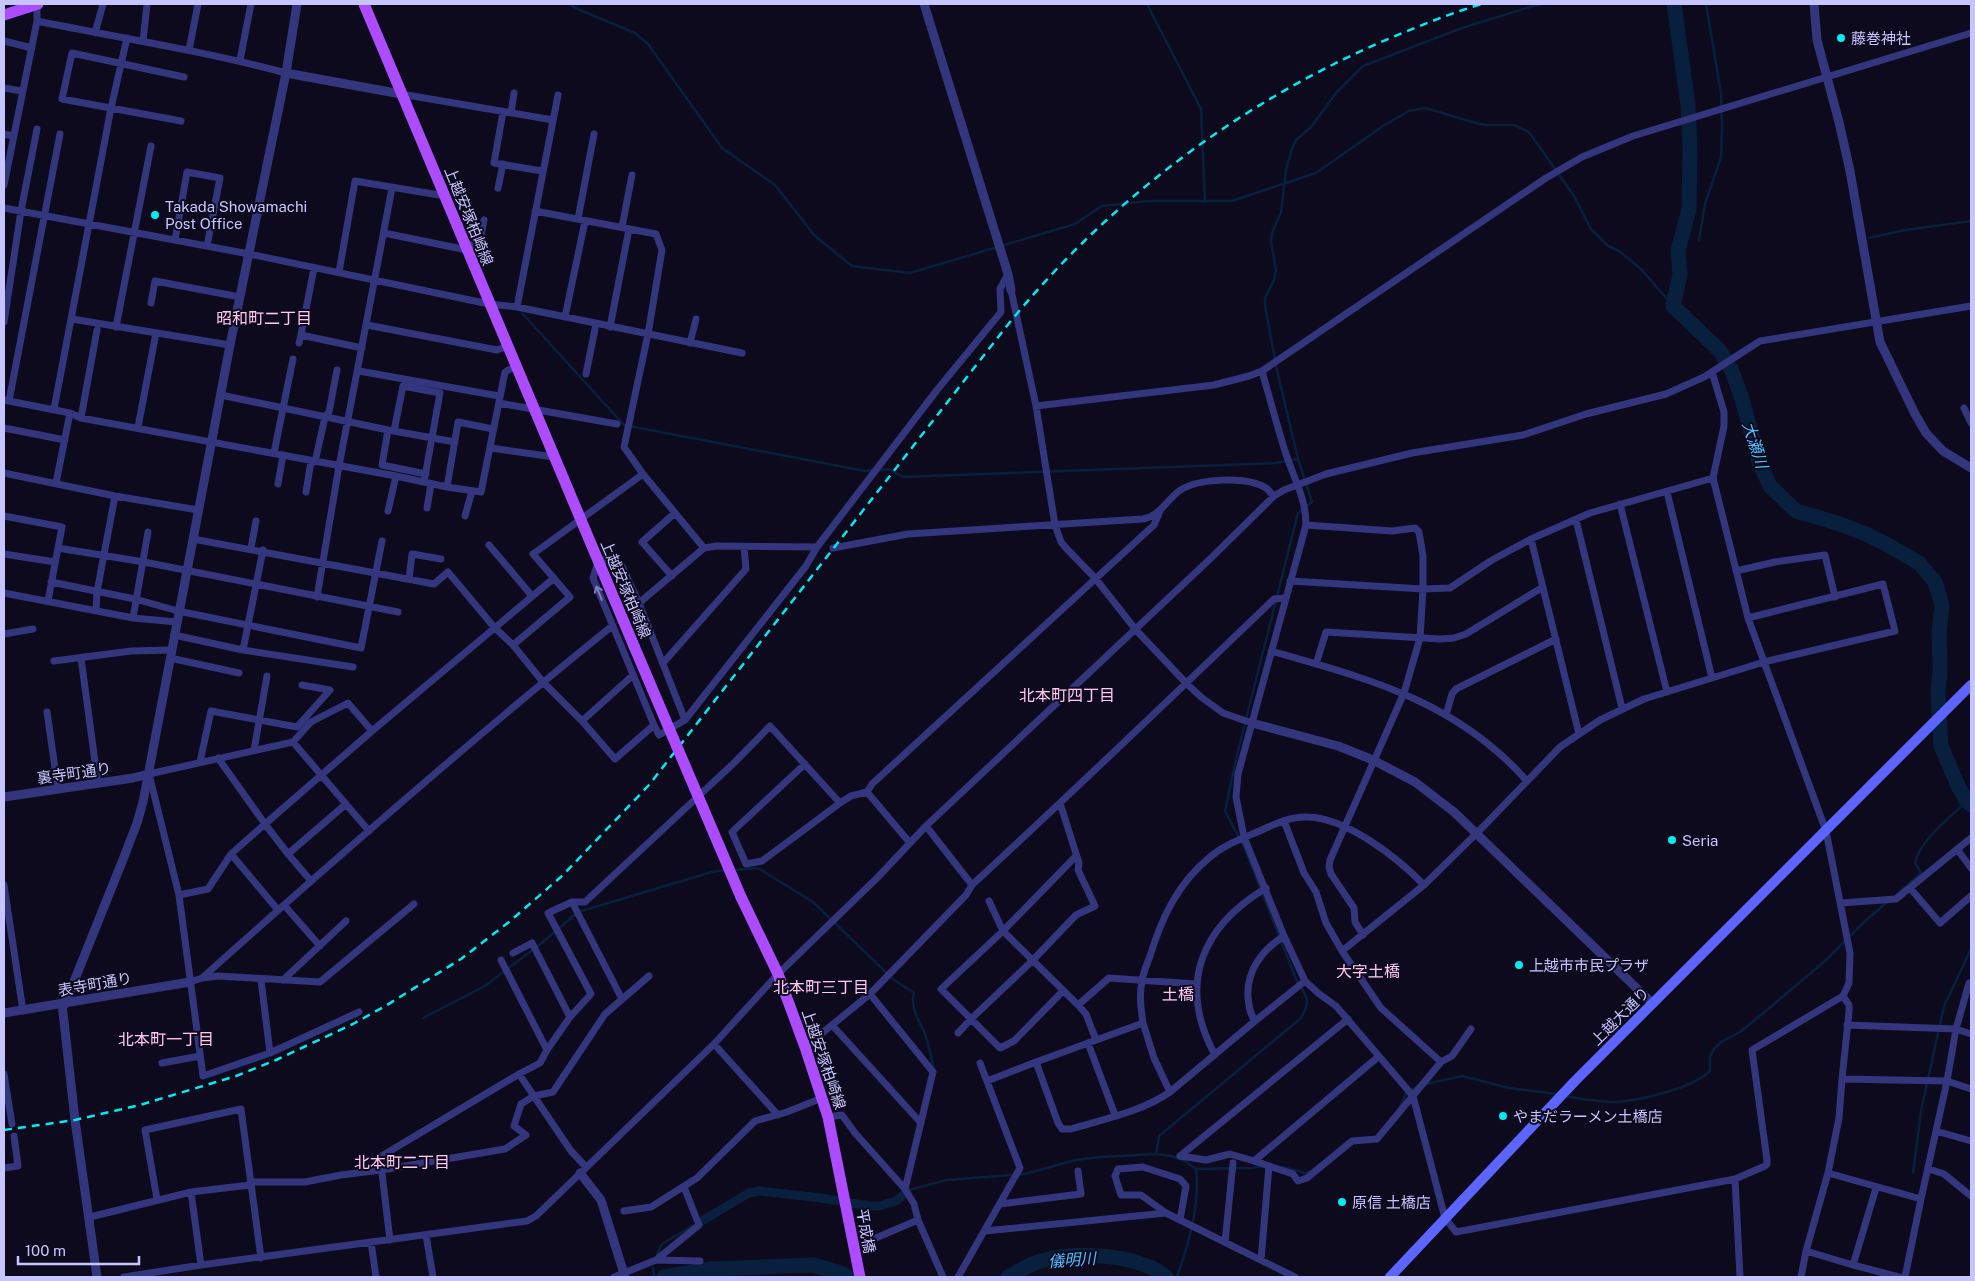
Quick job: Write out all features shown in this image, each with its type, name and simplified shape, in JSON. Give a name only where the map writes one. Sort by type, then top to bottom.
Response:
[{"type":"main road","points":[[4,16],[38,4]]},
{"type":"main road","name":"上越安塚柏崎線","points":[[364,4],[489,304],[536,410],[580,520],[599,559],[741,897],[778,974],[828,1116],[844,1190]]},
{"type":"main road","name":"上越大通り","points":[[1390,1277],[1575,1081],[1970,686]]},
{"type":"main road","name":"平成橋","points":[[844,1190],[860,1277]]},
{"type":"street","points":[[4,182],[32,48],[38,4]]},
{"type":"street","points":[[95,33],[103,4]]},
{"type":"street","points":[[143,41],[147,4]]},
{"type":"street","points":[[189,50],[198,4]]},
{"type":"street","points":[[240,60],[251,4]]},
{"type":"street","points":[[97,1277],[75,1120],[63,1004],[137,823],[149,774],[178,611],[286,73],[297,4]]},
{"type":"street","points":[[924,4],[1008,274],[1036,406],[1055,525],[1061,542],[1095,578],[1136,630],[1201,697],[1224,713],[1252,724],[1338,746],[1374,760],[1415,782],[1436,797],[1476,834],[1653,1004]]},
{"type":"street","points":[[1814,4],[1817,40],[1850,171],[1880,342],[1926,433],[1943,451],[1971,468]]},
{"type":"street","points":[[37,21],[240,60],[286,73],[553,120]]},
{"type":"street","points":[[1036,406],[1214,385],[1262,371],[1546,178],[1582,157],[1633,136],[1971,33]]},
{"type":"street","points":[[54,409],[111,108],[127,38]]},
{"type":"street","points":[[4,41],[32,48]]},
{"type":"street","points":[[181,122],[62,99],[72,52],[184,77]]},
{"type":"street","points":[[4,88],[22,91]]},
{"type":"street","points":[[514,92],[494,163],[542,171]]},
{"type":"street","points":[[517,307],[558,95]]},
{"type":"street","points":[[4,322],[21,211],[37,129]]},
{"type":"street","points":[[4,134],[13,136]]},
{"type":"street","points":[[60,134],[6,401],[54,409],[81,418],[138,427],[481,492],[505,372],[516,366]]},
{"type":"street","points":[[578,219],[594,134]]},
{"type":"street","points":[[116,326],[151,146]]},
{"type":"street","points":[[498,188],[503,164]]},
{"type":"street","points":[[175,240],[187,172],[220,178],[207,246]]},
{"type":"street","points":[[610,327],[632,175]]},
{"type":"street","points":[[339,272],[355,181],[445,196]]},
{"type":"street","points":[[317,596],[339,466],[392,188]]},
{"type":"street","points":[[4,208],[249,254],[489,304],[517,307],[742,353]]},
{"type":"street","points":[[535,211],[656,234],[662,250],[648,334],[624,448],[704,548]]},
{"type":"street","points":[[384,234],[467,250],[481,236],[484,220]]},
{"type":"street","points":[[565,317],[586,221]]},
{"type":"street","points":[[314,268],[300,339],[362,348]]},
{"type":"street","points":[[685,720],[639,602],[621,564],[599,559],[593,578],[632,676],[659,735],[685,720],[806,566],[817,547],[937,390],[1001,312],[1000,289],[1008,274]]},
{"type":"street","points":[[152,303],[155,281],[240,297]]},
{"type":"street","points":[[124,1277],[527,1221],[536,1216],[714,1044],[778,974],[926,826],[1136,630],[1274,496],[1299,483],[1326,474],[1412,453],[1523,435],[1586,414],[1666,394],[1715,369],[1760,341],[1971,306]]},
{"type":"street","points":[[72,319],[230,345]]},
{"type":"street","points":[[690,343],[696,319]]},
{"type":"street","points":[[586,374],[596,324]]},
{"type":"street","points":[[367,325],[497,350],[508,346]]},
{"type":"street","points":[[81,418],[97,330]]},
{"type":"street","points":[[138,427],[156,333]]},
{"type":"street","points":[[274,453],[293,359]]},
{"type":"street","points":[[1262,371],[1287,457],[1299,483],[1306,510],[1306,525],[1271,651],[1237,785],[1238,810],[1244,837],[1284,936],[1305,981],[1326,1000],[1336,1006],[1413,1096],[1445,1218],[1456,1232],[1734,1179],[1767,1164],[1752,1050],[1843,996],[1849,982],[1850,962],[1841,904],[1826,831],[1748,618],[1713,478],[1724,426],[1724,412],[1715,369]]},
{"type":"street","points":[[306,492],[325,417],[328,412],[337,370]]},
{"type":"street","points":[[358,371],[499,400],[536,410],[617,424]]},
{"type":"street","points":[[426,474],[382,465],[402,386],[440,393],[426,474],[428,483],[427,508]]},
{"type":"street","points":[[222,395],[283,409],[455,442]]},
{"type":"street","points":[[1964,408],[1971,423]]},
{"type":"street","points":[[56,483],[70,413]]},
{"type":"street","points":[[447,487],[458,422],[493,429]]},
{"type":"street","points":[[4,428],[65,440]]},
{"type":"street","points":[[491,448],[554,457]]},
{"type":"street","points":[[278,484],[283,455]]},
{"type":"street","points":[[4,472],[115,496],[198,510]]},
{"type":"street","points":[[513,645],[570,597],[533,554],[643,474]]},
{"type":"street","points":[[388,511],[396,476]]},
{"type":"street","points":[[1290,580],[1424,589],[1450,588],[1492,560],[1531,538],[1620,504],[1713,478]]},
{"type":"street","points":[[834,548],[908,534],[1143,519],[1151,517],[1161,510],[1180,490],[1196,484],[1237,480],[1266,488],[1274,496]]},
{"type":"street","points":[[465,516],[472,491]]},
{"type":"street","points":[[1667,492],[1712,678]]},
{"type":"street","points":[[96,610],[97,592],[115,496]]},
{"type":"street","points":[[1620,504],[1666,692]]},
{"type":"street","points":[[805,764],[732,832],[746,864],[762,861],[840,803],[851,796],[867,792],[872,784],[1154,525],[1161,510]]},
{"type":"street","points":[[672,576],[642,542],[675,513]]},
{"type":"street","points":[[4,516],[62,528],[48,601]]},
{"type":"street","points":[[1576,520],[1622,708]]},
{"type":"street","points":[[251,548],[256,521]]},
{"type":"street","points":[[1306,525],[1392,531],[1415,528],[1419,532],[1423,556],[1424,589],[1420,638],[1404,693],[1330,860],[1329,868],[1331,874],[1354,908],[1355,922],[1363,935]]},
{"type":"street","points":[[133,618],[148,532]]},
{"type":"street","points":[[193,538],[434,584],[448,572],[543,682],[582,721],[615,759],[654,725]]},
{"type":"street","points":[[1531,538],[1579,734]]},
{"type":"street","points":[[51,582],[135,599],[178,611],[361,648],[382,541]]},
{"type":"street","points":[[489,545],[532,596]]},
{"type":"street","points":[[639,602],[704,548],[744,546],[817,547]]},
{"type":"street","points":[[663,663],[746,569],[744,546]]},
{"type":"street","points":[[58,548],[144,562],[398,612]]},
{"type":"street","points":[[243,650],[263,550]]},
{"type":"street","points":[[4,554],[55,562]]},
{"type":"street","points":[[409,580],[412,554],[442,559]]},
{"type":"street","points":[[1736,571],[1775,562],[1825,555],[1835,597]]},
{"type":"street","points":[[179,895],[208,889],[231,854],[372,731],[554,578]]},
{"type":"street","points":[[1342,951],[1424,885],[1560,747],[1622,708],[1666,692],[1764,662],[1895,631],[1883,584],[1748,618]]},
{"type":"street","points":[[1316,664],[1326,632],[1420,638],[1454,638],[1466,634],[1543,587]]},
{"type":"street","points":[[4,593],[133,618],[177,622]]},
{"type":"street","points":[[805,1047],[870,994],[966,895],[972,885],[1060,804],[1103,760],[1274,599],[1286,598]]},
{"type":"street","points":[[202,978],[369,831],[543,682],[612,626]]},
{"type":"street","points":[[4,634],[34,629]]},
{"type":"street","points":[[174,635],[243,650],[353,667]]},
{"type":"street","points":[[1446,715],[1452,694],[1456,689],[1556,639]]},
{"type":"street","points":[[54,661],[131,651],[171,654],[239,673]]},
{"type":"street","points":[[1271,651],[1370,680],[1404,693],[1446,715],[1498,752],[1526,782]]},
{"type":"street","points":[[81,658],[98,784]]},
{"type":"street","points":[[254,750],[267,676]]},
{"type":"street","points":[[582,721],[632,676]]},
{"type":"street","points":[[200,762],[211,711],[297,727],[330,690],[302,684]]},
{"type":"street","points":[[149,774],[293,742],[311,722],[348,703],[372,731]]},
{"type":"street","points":[[47,712],[58,789]]},
{"type":"street","points":[[390,1240],[380,1157],[518,1074],[540,1063],[570,1017],[591,994],[548,913],[572,902],[585,902],[735,762],[770,726],[840,803]]},
{"type":"street","points":[[293,742],[369,831]]},
{"type":"street","points":[[218,758],[265,824],[311,881]]},
{"type":"street","points":[[149,774],[179,895],[203,1076],[270,1053],[359,1012]]},
{"type":"street","name":"裏寺町通り","points":[[4,797],[98,784],[149,774]]},
{"type":"street","points":[[867,792],[910,843]]},
{"type":"street","points":[[288,854],[346,804]]},
{"type":"street","points":[[958,1033],[1076,915],[1095,906],[1078,870],[1079,863],[1060,804]]},
{"type":"street","points":[[1170,1092],[1154,1058],[1143,1023],[1142,980],[1161,921],[1177,893],[1210,857],[1222,848],[1244,837],[1284,821],[1307,817],[1331,822],[1383,850],[1424,885]]},
{"type":"street","points":[[1284,821],[1304,873],[1316,892],[1326,923],[1342,951],[1381,1008],[1441,1062]]},
{"type":"street","points":[[926,826],[972,885]]},
{"type":"street","points":[[1841,904],[1896,899],[1971,838]]},
{"type":"street","points":[[1957,849],[1971,868]]},
{"type":"street","points":[[231,854],[278,910]]},
{"type":"street","points":[[1063,991],[1014,1041],[1000,1048],[941,989],[1003,931],[1076,856]]},
{"type":"street","points":[[4,885],[22,1010]]},
{"type":"street","points":[[1215,1055],[1199,1017],[1196,984],[1207,946],[1221,924],[1240,905],[1266,888]]},
{"type":"street","points":[[1910,888],[1940,923],[1971,896]]},
{"type":"street","points":[[989,901],[1003,931],[1086,1014],[1092,1041],[1115,1115]]},
{"type":"street","points":[[572,902],[622,999]]},
{"type":"street","points":[[190,982],[218,976],[320,982],[414,904]]},
{"type":"street","points":[[284,905],[320,946]]},
{"type":"street","points":[[283,980],[346,921]]},
{"type":"street","points":[[1254,1021],[1249,1008],[1247,989],[1253,969],[1264,951],[1284,936]]},
{"type":"street","points":[[513,953],[532,943],[570,1017]]},
{"type":"street","points":[[501,960],[547,1050]]},
{"type":"street","points":[[90,1217],[190,1192],[250,1183],[304,1182],[340,1174],[381,1170],[505,1149],[526,1135],[514,1126],[521,1104],[534,1096],[553,1092],[605,1014],[649,976]]},
{"type":"street","points":[[1078,1005],[1109,978],[1196,984]]},
{"type":"street","points":[[261,980],[270,1053]]},
{"type":"street","points":[[1036,1062],[1058,1123],[1062,1129],[1071,1129],[1145,1106],[1158,1100],[1305,981]]},
{"type":"street","name":"表寺町通り","points":[[4,1013],[190,982]]},
{"type":"street","points":[[1905,1277],[1947,1082],[1956,1029],[1971,982]]},
{"type":"street","points":[[870,994],[933,1072],[905,1189]]},
{"type":"street","points":[[1801,1277],[1806,1250],[1828,1173],[1839,1118],[1849,1005],[1843,996]]},
{"type":"street","points":[[1348,1020],[1180,1156],[1206,1160],[1230,1154],[1293,1174],[1298,1181],[1307,1178],[1352,1141],[1377,1139],[1441,1062],[1452,1056],[1470,1029]]},
{"type":"street","points":[[987,1080],[1143,1023]]},
{"type":"street","points":[[832,1025],[921,1123]]},
{"type":"street","points":[[1847,1026],[1956,1029],[1971,1034]]},
{"type":"street","points":[[714,1044],[778,1115]]},
{"type":"street","points":[[162,1063],[200,1056]]},
{"type":"street","points":[[1254,1161],[1378,1057]]},
{"type":"street","points":[[958,1277],[1020,1168],[980,1062]]},
{"type":"street","points":[[4,1074],[12,1124]]},
{"type":"street","points":[[518,1074],[602,1200],[625,1276]]},
{"type":"street","points":[[1842,1079],[1947,1082],[1971,1089]]},
{"type":"street","points":[[624,1211],[651,1207],[684,1187],[697,1178],[760,1118],[778,1115],[822,1098]]},
{"type":"street","points":[[157,1199],[145,1130],[241,1109],[261,1258]]},
{"type":"street","points":[[828,1116],[842,1115],[855,1133],[905,1189],[914,1204],[918,1220],[943,1277]]},
{"type":"street","points":[[1936,1131],[1971,1141]]},
{"type":"street","points":[[4,1168],[18,1166],[14,1136]]},
{"type":"street","points":[[1225,1242],[1233,1163]]},
{"type":"street","points":[[1261,1260],[1269,1166]]},
{"type":"street","points":[[1180,1220],[1186,1186],[1180,1180],[1143,1167],[1118,1169],[1115,1176],[1121,1195],[1141,1195],[1166,1213],[1180,1220],[1225,1242],[1295,1277]]},
{"type":"street","points":[[1929,1169],[1944,1174],[1971,1196]]},
{"type":"street","points":[[1000,1204],[1081,1194],[1078,1171]]},
{"type":"street","points":[[1828,1173],[1876,1188],[1921,1199]]},
{"type":"street","points":[[1734,1179],[1740,1277]]},
{"type":"street","points":[[614,1277],[625,1276],[656,1260],[699,1225],[684,1187]]},
{"type":"street","points":[[1853,1264],[1876,1188]]},
{"type":"street","points":[[190,1192],[201,1265]]},
{"type":"street","points":[[985,1232],[1166,1213]]},
{"type":"street","points":[[871,1240],[918,1220]]},
{"type":"street","points":[[426,1235],[433,1277]]},
{"type":"street","points":[[371,1242],[376,1277]]},
{"type":"street","points":[[1806,1250],[1900,1277]]},
{"type":"street","points":[[656,1260],[700,1261]]},
{"type":"waterway","points":[[570,4],[575,8],[635,33],[648,44],[722,148],[775,185],[815,236],[852,266],[910,273],[1075,224],[1102,206],[1148,201],[1232,201],[1316,173],[1383,126],[1409,111],[1425,108],[1483,125],[1514,125],[1529,132],[1574,196],[1591,229],[1608,246],[1619,251],[1641,269],[1673,306]]},
{"type":"waterway","points":[[1147,4],[1201,109],[1205,202]]},
{"type":"waterway","points":[[1156,1154],[1159,1136],[1301,1018],[1307,1002],[1305,994],[1296,979],[1244,847],[1225,811],[1237,755],[1298,513],[1312,502],[1298,459],[1277,370],[1265,306],[1265,298],[1274,280],[1276,270],[1271,242],[1272,233],[1281,212],[1286,170],[1292,149],[1296,140],[1311,127],[1336,93],[1363,66],[1462,28],[1540,4]]},
{"type":"waterway","name":"大瀬川","points":[[1674,4],[1688,105],[1690,152],[1689,209],[1678,251],[1680,275],[1673,306],[1720,351],[1732,371],[1742,399],[1759,462],[1770,486],[1796,511],[1837,523],[1886,544],[1919,563],[1935,582],[1942,605],[1939,633],[1940,668],[1938,694],[1941,746],[1959,788],[1971,805]]},
{"type":"waterway","points":[[1699,240],[1705,204],[1721,157],[1722,129],[1721,93],[1706,4]]},
{"type":"waterway","points":[[1869,238],[1905,230],[1971,221]]},
{"type":"waterway","points":[[522,313],[624,425],[865,471],[874,470]]},
{"type":"waterway","points":[[879,470],[889,469],[903,477],[1276,463],[1298,459]]},
{"type":"waterway","points":[[1895,896],[1921,873],[1915,863],[1922,847],[1944,822],[1967,801]]},
{"type":"waterway","points":[[734,870],[758,868],[813,902],[894,980],[914,993],[914,1009],[925,1034],[934,1069]]},
{"type":"waterway","points":[[423,1018],[485,986],[543,942],[578,912],[712,872],[726,870]]},
{"type":"waterway","points":[[1565,1096],[1602,1101],[1625,1101],[1679,1088],[1702,1077],[1710,1071],[1710,1057],[1714,1049],[1721,1042],[1740,1032],[1767,1010],[1826,960],[1887,902]]},
{"type":"waterway","points":[[1913,1173],[1921,1111],[1944,1006],[1971,949]]},
{"type":"waterway","points":[[1426,1084],[1462,1076],[1509,1088],[1557,1094]]},
{"type":"waterway","points":[[1400,1107],[1406,1093],[1418,1086]]},
{"type":"waterway","points":[[909,1190],[946,1180],[1025,1174],[1075,1160],[1100,1157],[1156,1154],[1171,1156],[1185,1161],[1196,1169],[1252,1168],[1261,1166]]},
{"type":"waterway","points":[[1283,1167],[1305,1173],[1312,1171]]},
{"type":"waterway","points":[[1177,1277],[1193,1224],[1197,1183],[1196,1169]]},
{"type":"waterway","points":[[700,1222],[749,1193],[759,1191],[869,1206],[879,1206],[896,1201],[903,1195]]},
{"type":"waterway","points":[[657,1254],[662,1244],[692,1226]]},
{"type":"waterway","name":"儀明川","points":[[1008,1277],[1032,1264],[1045,1260],[1091,1255],[1137,1262],[1152,1268],[1166,1277]]},
{"type":"waterway","name":"儀明川","points":[[664,1277],[711,1269],[813,1265],[849,1277]]},
{"type":"waterway","points":[[653,1268],[654,1277]]},
{"type":"railway","points":[[4,1130],[75,1120],[140,1105],[236,1076],[276,1060],[353,1024],[461,959],[509,922],[563,875],[649,785],[1006,327],[1047,280],[1090,236],[1136,194],[1185,156],[1236,120],[1289,88],[1343,59],[1400,34],[1482,4]]},
{"type":"place","name":"藤巻神社","points":[[1841,38]]},
{"type":"place","name":"Takada Showamachi Post Office","points":[[155,215]]},
{"type":"place","name":"Seria","points":[[1672,840]]},
{"type":"place","name":"上越市市民プラザ","points":[[1519,965]]},
{"type":"place","name":"やまだラーメン土橋店","points":[[1503,1116]]},
{"type":"place","name":"原信 土橋店","points":[[1342,1202]]},
{"type":"district","name":"昭和町二丁目","points":[[264,318]]},
{"type":"district","name":"北本町四丁目","points":[[1067,695]]},
{"type":"district","name":"大字土橋","points":[[1368,971]]},
{"type":"district","name":"北本町三丁目","points":[[821,987]]},
{"type":"district","name":"土橋","points":[[1178,994]]},
{"type":"district","name":"北本町一丁目","points":[[166,1039]]},
{"type":"district","name":"北本町二丁目","points":[[402,1162]]}]
